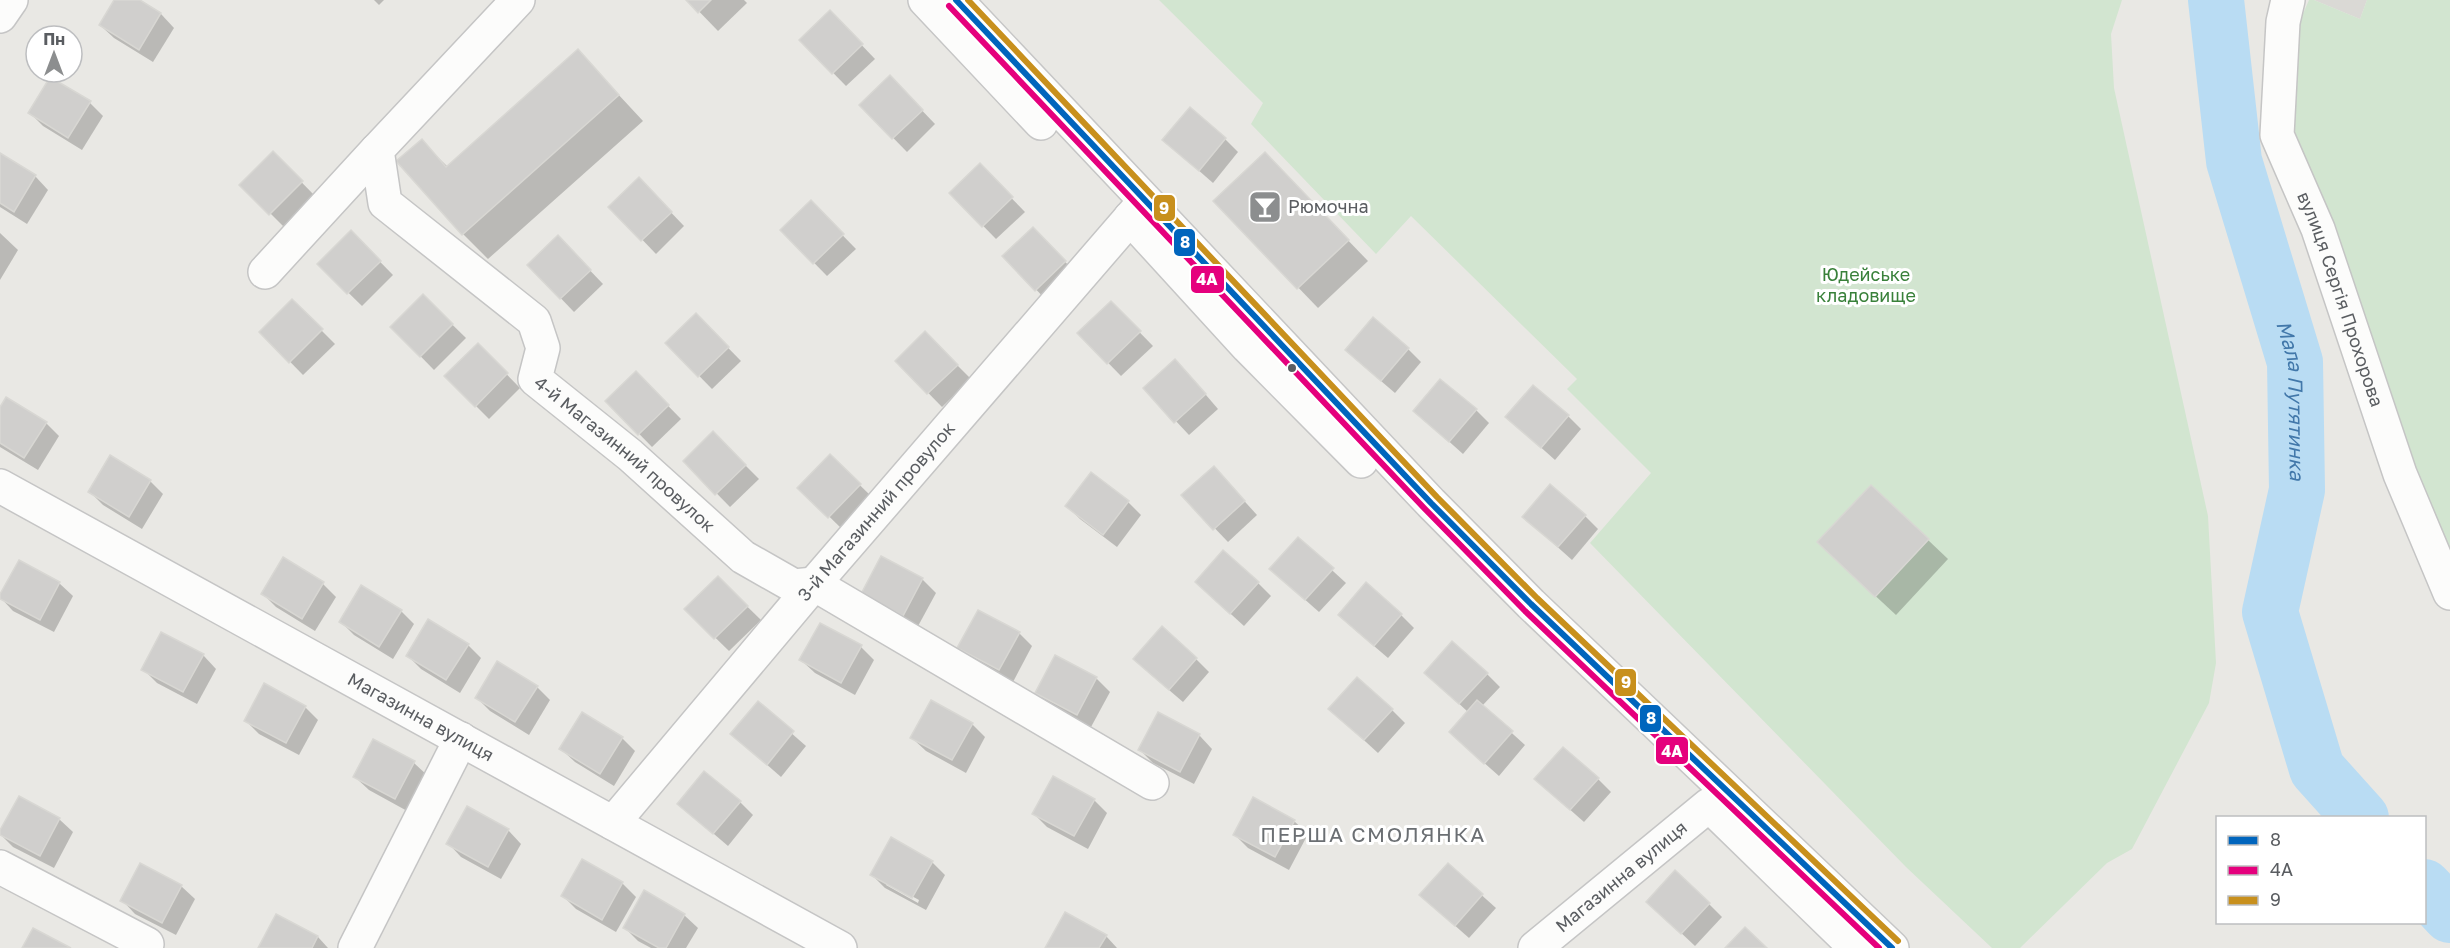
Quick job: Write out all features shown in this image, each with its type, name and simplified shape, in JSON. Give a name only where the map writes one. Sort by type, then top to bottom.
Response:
[{"type":"street","points":[[0,16],[11,0]]},
{"type":"street","points":[[265,272],[518,0]]},
{"type":"street","points":[[925,0],[1531,604],[1892,948]]},
{"type":"street","points":[[956,0],[1292,392],[1856,948]]},
{"type":"street","name":"вулиця Сергія Прохорова","points":[[2288,0],[2283,22],[2277,135],[2318,229],[2400,474],[2450,592]]},
{"type":"street","name":"4-й Магазинний провулок","points":[[377,150],[385,203],[534,321],[543,348],[535,379],[630,455],[743,557],[795,586],[814,584],[1152,783]]},
{"type":"street","name":"3-й Магазинний провулок","points":[[613,823],[814,584],[1137,210]]},
{"type":"street","name":"Магазинна вулиця","points":[[0,486],[840,948]]},
{"type":"street","points":[[355,948],[461,739]]},
{"type":"street","name":"Магазинна вулиця","points":[[1535,948],[1709,805]]},
{"type":"street","points":[[0,867],[147,944]]},
{"type":"shaded area","points":[[2314,0],[2367,0],[2360,19]]},
{"type":"green space","name":"Юдейське кладовище","points":[[1159,0],[2122,0],[2111,34],[2114,88],[2208,516],[2216,663],[2209,703],[2132,849],[2107,863],[2020,948],[1992,948],[1906,867],[1590,543],[1651,473],[1567,389],[1577,379],[1411,216],[1376,254],[1251,124],[1263,103]]},
{"type":"green space","points":[[2309,0],[2360,19],[2367,0],[2450,0],[2450,581],[2270,89]]},
{"type":"building","points":[[114,0],[140,0],[161,13],[139,50],[99,25]]},
{"type":"building","points":[[686,0],[711,0],[698,13]]},
{"type":"building","points":[[830,10],[863,44],[832,74],[799,40]]},
{"type":"building","points":[[578,49],[619,95],[462,235],[396,161],[422,139],[446,167]]},
{"type":"building","points":[[890,75],[923,110],[892,139],[859,105]]},
{"type":"building","points":[[46,84],[62,84],[91,101],[68,138],[28,113]]},
{"type":"building","points":[[1190,107],[1226,138],[1199,171],[1162,140]]},
{"type":"building","points":[[273,151],[303,181],[269,215],[239,185]]},
{"type":"building","points":[[1265,152],[1349,240],[1297,289],[1213,201]]},
{"type":"building","points":[[0,153],[36,175],[14,212],[0,203]]},
{"type":"building","points":[[980,163],[1013,197],[982,227],[949,193]]},
{"type":"building","points":[[639,177],[672,212],[641,241],[608,207]]},
{"type":"building","points":[[811,200],[844,234],[813,264],[780,230]]},
{"type":"building","points":[[1033,227],[1066,261],[1035,291],[1002,256]]},
{"type":"building","points":[[351,230],[381,261],[347,294],[317,264]]},
{"type":"building","points":[[558,235],[591,270],[560,299],[527,265]]},
{"type":"building","points":[[423,294],[453,324],[420,357],[390,327]]},
{"type":"building","points":[[292,299],[323,329],[289,363],[259,332]]},
{"type":"building","points":[[1111,301],[1141,331],[1107,364],[1077,333]]},
{"type":"building","points":[[696,313],[729,347],[698,377],[665,343]]},
{"type":"building","points":[[1373,317],[1409,348],[1381,381],[1345,350]]},
{"type":"building","points":[[925,331],[958,365],[927,394],[895,361]]},
{"type":"building","points":[[478,343],[508,373],[475,407],[444,376]]},
{"type":"building","points":[[1175,359],[1206,394],[1174,423],[1143,388]]},
{"type":"building","points":[[636,371],[669,405],[638,435],[605,401]]},
{"type":"building","points":[[1440,379],[1477,409],[1449,442],[1413,411]]},
{"type":"building","points":[[1533,385],[1569,415],[1541,448],[1505,417]]},
{"type":"building","points":[[6,397],[47,422],[24,458],[0,443],[0,407]]},
{"type":"building","points":[[713,431],[746,465],[715,495],[683,461]]},
{"type":"building","points":[[830,454],[861,484],[828,518],[797,488]]},
{"type":"building","points":[[110,455],[151,480],[129,517],[88,492]]},
{"type":"building","points":[[1214,466],[1245,501],[1213,530],[1181,495]]},
{"type":"building","points":[[1091,472],[1129,501],[1103,535],[1065,506]]},
{"type":"building","points":[[1550,484],[1586,515],[1558,547],[1522,517]]},
{"type":"building","points":[[1871,485],[1929,539],[1875,597],[1817,542]]},
{"type":"building","points":[[1298,537],[1334,568],[1305,600],[1269,569]]},
{"type":"building","points":[[1223,550],[1259,582],[1230,614],[1195,582]]},
{"type":"building","points":[[881,556],[923,578],[903,616],[861,594]]},
{"type":"building","points":[[283,557],[324,582],[302,619],[261,594]]},
{"type":"building","points":[[19,560],[60,582],[40,620],[0,599],[0,594]]},
{"type":"building","points":[[718,576],[748,606],[714,639],[684,609]]},
{"type":"building","points":[[1366,582],[1402,614],[1374,646],[1338,615]]},
{"type":"building","points":[[361,585],[402,610],[379,647],[339,622]]},
{"type":"building","points":[[978,610],[1020,632],[999,670],[957,648]]},
{"type":"building","points":[[428,619],[469,644],[446,680],[406,656]]},
{"type":"building","points":[[820,623],[862,645],[841,683],[799,660]]},
{"type":"building","points":[[1162,626],[1197,658],[1169,690],[1133,659]]},
{"type":"building","points":[[161,632],[204,654],[183,692],[141,670]]},
{"type":"building","points":[[1452,641],[1488,673],[1459,704],[1424,673]]},
{"type":"building","points":[[1055,655],[1097,677],[1077,715],[1035,693]]},
{"type":"building","points":[[497,661],[538,686],[515,722],[475,698]]},
{"type":"building","points":[[1357,677],[1393,709],[1364,740],[1328,709]]},
{"type":"building","points":[[264,683],[306,706],[286,743],[244,721]]},
{"type":"building","points":[[931,700],[973,723],[952,760],[910,738]]},
{"type":"building","points":[[1477,700],[1513,731],[1484,764],[1449,732]]},
{"type":"building","points":[[758,701],[794,731],[767,765],[730,734]]},
{"type":"building","points":[[582,712],[623,737],[600,774],[559,749]]},
{"type":"building","points":[[1158,712],[1200,734],[1180,772],[1138,750]]},
{"type":"building","points":[[373,739],[415,761],[395,799],[353,777]]},
{"type":"building","points":[[1563,747],[1599,778],[1570,810],[1534,779]]},
{"type":"building","points":[[704,771],[741,801],[713,834],[677,804]]},
{"type":"building","points":[[1053,776],[1095,799],[1074,836],[1032,814]]},
{"type":"building","points":[[19,796],[60,818],[40,856],[0,835],[0,830]]},
{"type":"building","points":[[1253,797],[1295,820],[1275,857],[1233,835]]},
{"type":"building","points":[[467,806],[509,829],[488,867],[446,844]]},
{"type":"building","points":[[891,837],[933,861],[912,898],[870,875]]},
{"type":"building","points":[[582,859],[623,882],[602,920],[561,896]]},
{"type":"building","points":[[140,863],[182,885],[162,923],[120,901]]},
{"type":"building","points":[[1448,863],[1483,894],[1455,926],[1419,895]]},
{"type":"building","points":[[1675,870],[1710,903],[1681,934],[1646,902]]},
{"type":"building","points":[[644,890],[685,914],[666,948],[659,948],[623,928]]},
{"type":"building","points":[[1065,912],[1107,935],[1099,948],[1045,948]]},
{"type":"building","points":[[276,914],[318,936],[312,948],[258,948]]},
{"type":"building","points":[[1745,927],[1767,948],[1725,948]]},
{"type":"building","points":[[33,928],[71,948],[22,948]]},
{"type":"waterway","name":"Мала Путятинка","points":[[2216,0],[2234,161],[2295,362],[2297,490],[2270,612],[2317,769],[2359,816]]},
{"type":"waterway","name":"Мала Путятинка","points":[[2426,889],[2450,915]]},
{"type":"transit line","name":"8","points":[[956,0],[1431,503],[1531,604],[1892,948]]},
{"type":"transit line","name":"9","points":[[968,0],[1437,497],[1537,598],[1898,941]]},
{"type":"transit line","name":"4А","points":[[949,6],[1425,509],[1525,611],[1879,948]]},
{"type":"place","name":"Рюмочна","points":[[1265,207]]},
{"type":"district","name":"ПЕРША СМОЛЯНКА","points":[[1373,835]]}]
